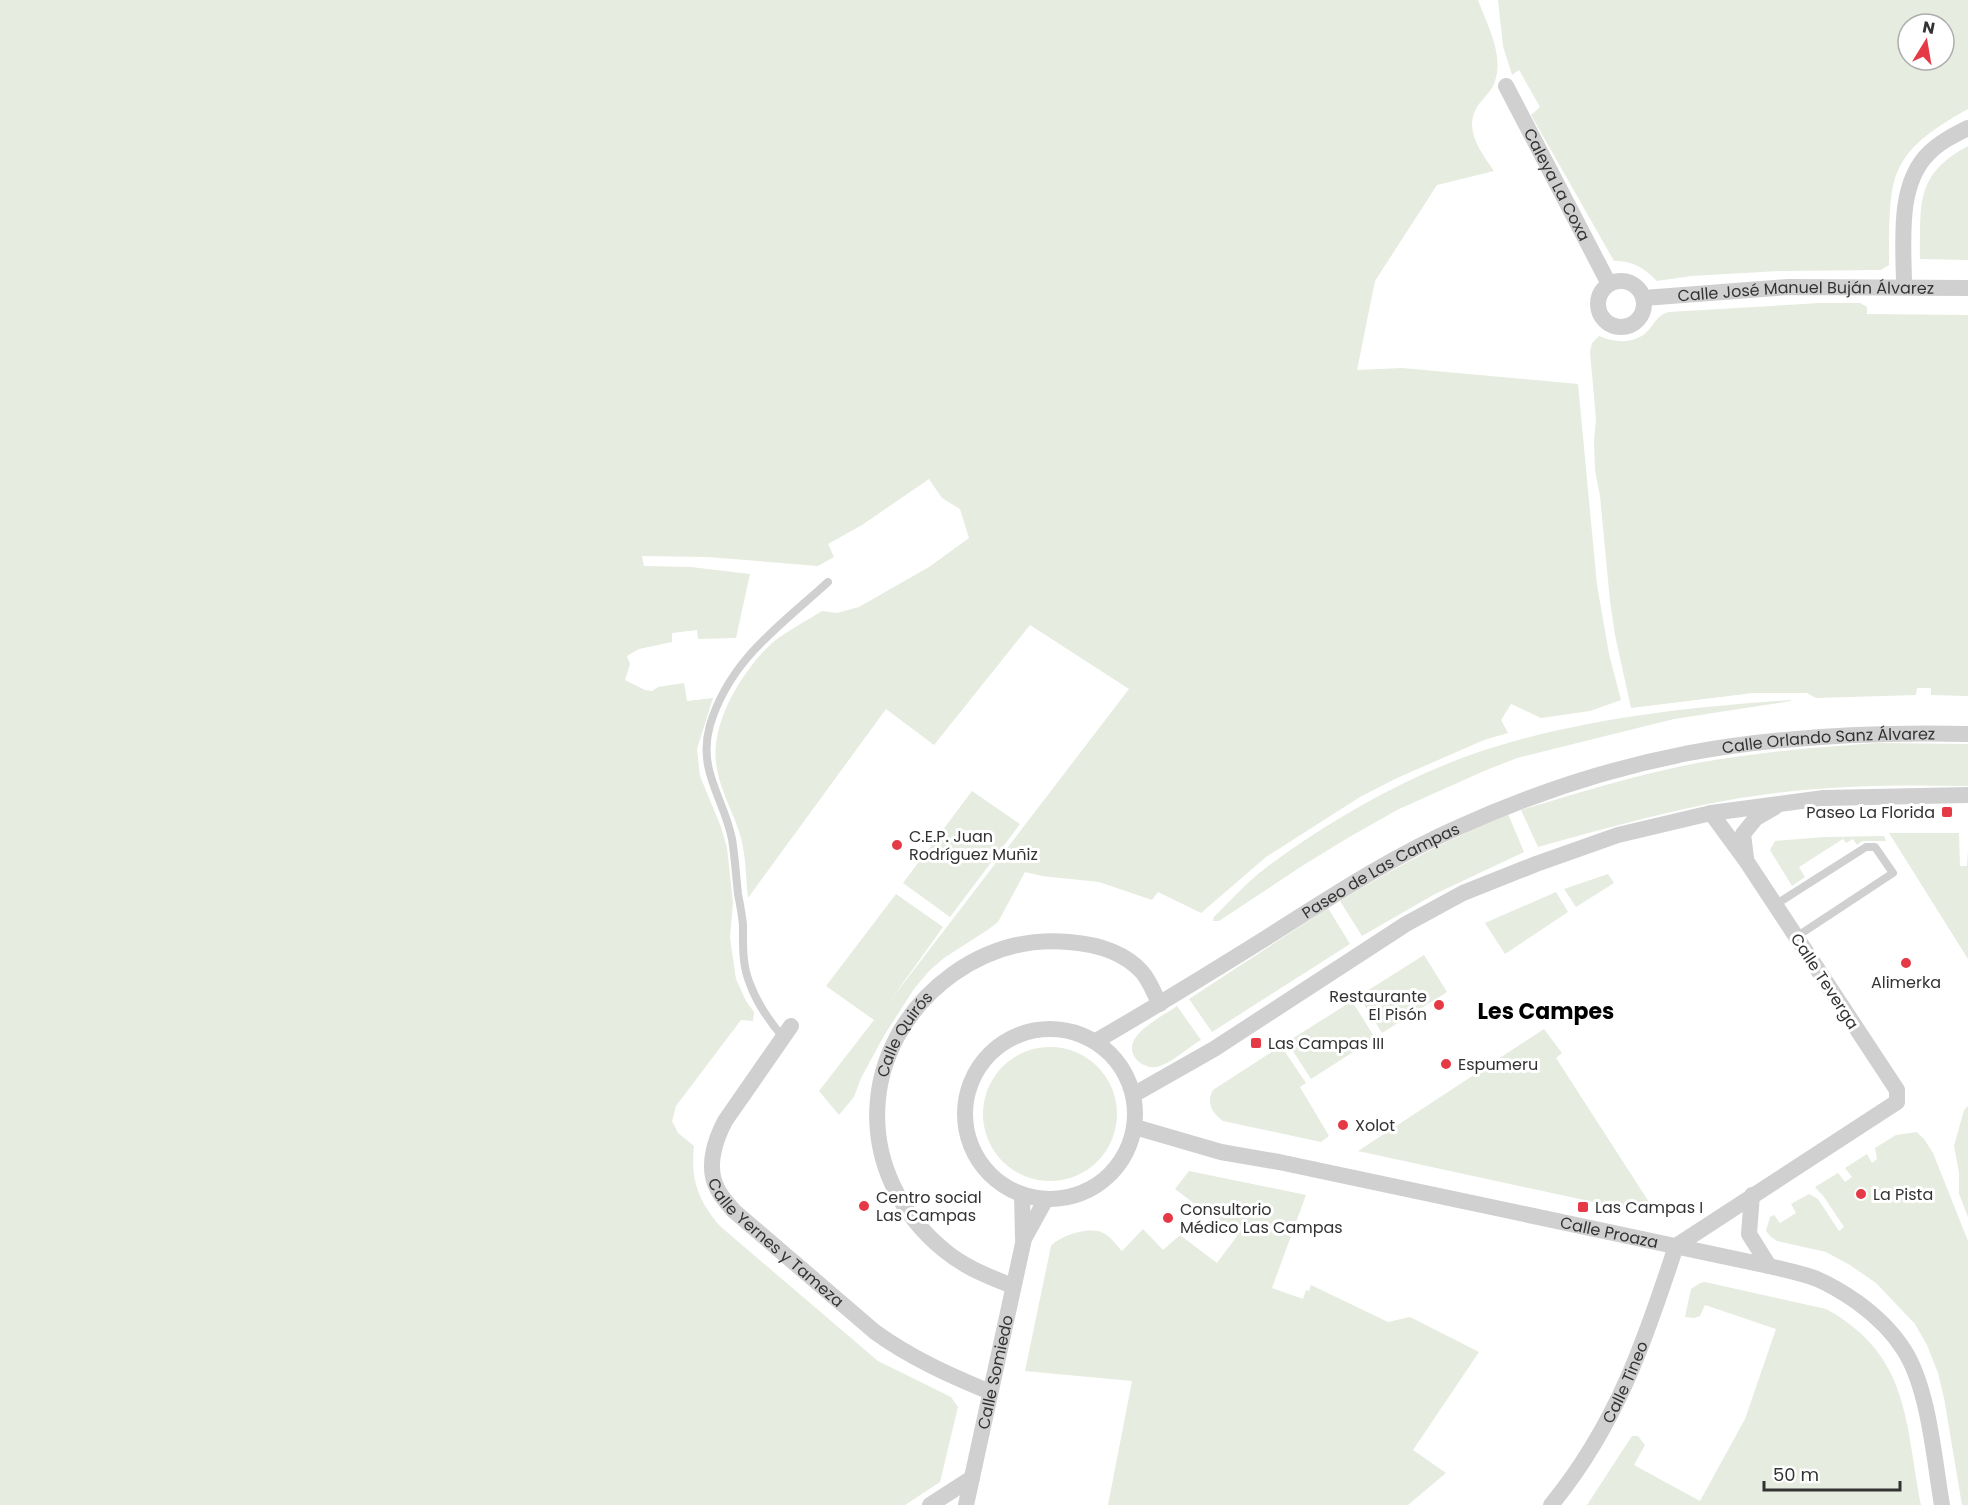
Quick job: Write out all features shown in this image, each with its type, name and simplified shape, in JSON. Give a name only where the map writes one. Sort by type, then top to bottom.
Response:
[{"type":"street","name":"Caleya La Coxa","points":[[1506,86],[1609,284]]},
{"type":"street","points":[[1904,287],[1905,210],[1912,177],[1930,152],[1942,142],[1968,128]]},
{"type":"street","points":[[1625,281],[1634,285],[1644,298],[1644,306],[1638,320],[1631,325],[1624,327],[1610,324],[1599,312],[1600,294],[1609,284],[1625,281]]},
{"type":"street","name":"Calle José Manuel Buján Álvarez","points":[[1644,298],[1788,287],[1968,288]]},
{"type":"street","name":"Calle Orlando Sanz Álvarez","points":[[1689,753],[1776,741],[1873,734],[1968,734]]},
{"type":"street","name":"Paseo de Las Campas","points":[[1096,1041],[1160,1004],[1330,896],[1458,827],[1566,786],[1689,753]]},
{"type":"street","points":[[1133,1095],[1214,1049],[1407,924],[1463,893],[1522,869],[1618,835],[1711,813],[1824,798],[1968,795]]},
{"type":"street","name":"Calle Teverga","points":[[1747,862],[1743,834],[1756,818],[1781,803]]},
{"type":"street","name":"Calle Teverga","points":[[1711,813],[1747,862],[1897,1090],[1897,1102],[1752,1195]]},
{"type":"street","name":"Calle Quirós","points":[[1012,1286],[965,1265],[944,1251],[925,1233],[896,1193],[886,1170],[881,1149],[877,1103],[883,1070],[895,1040],[919,1005],[953,974],[986,954],[1030,942],[1054,940],[1077,943],[1099,947],[1121,956],[1144,974],[1160,1004]]},
{"type":"street","points":[[1051,1029],[1070,1032],[1096,1041],[1122,1067],[1133,1095],[1135,1127],[1119,1164],[1099,1185],[1069,1197],[1046,1199],[1022,1195],[997,1180],[984,1167],[970,1142],[965,1116],[967,1095],[973,1078],[983,1062],[997,1047],[1015,1037],[1033,1031],[1051,1029]]},
{"type":"street","name":"Calle Yernes y Tameza","points":[[788,1032],[718,1134],[712,1162],[716,1187],[734,1211],[882,1337],[922,1362],[990,1392]]},
{"type":"street","name":"Calle Proaza","points":[[1135,1127],[1221,1152],[1676,1246],[1769,1266],[1816,1279],[1843,1292],[1865,1308],[1887,1328],[1905,1352],[1917,1379],[1925,1407],[1942,1505]]},
{"type":"street","name":"Calle Somiedo","points":[[966,1505],[1023,1239],[1022,1195]]},
{"type":"street","points":[[1676,1246],[1752,1195]]},
{"type":"street","points":[[1752,1195],[1749,1234],[1769,1266]]},
{"type":"street","name":"Calle Somiedo","points":[[1023,1239],[1046,1199]]},
{"type":"street","name":"Calle Tineo","points":[[1551,1505],[1583,1461],[1613,1411],[1639,1355],[1676,1246]]},
{"type":"street","points":[[930,1505],[972,1478]]},
{"type":"lane","points":[[788,1032],[766,1018],[750,984],[742,950],[743,924],[732,837],[709,772],[706,751],[710,726],[716,709],[742,663],[764,638],[828,582]]},
{"type":"lane","points":[[1775,905],[1866,847],[1875,847],[1893,873],[1796,937]]},
{"type":"shaded area","points":[[0,0],[1478,0],[1496,50],[1497,71],[1495,81],[1479,104],[1472,122],[1475,139],[1494,171],[1437,185],[1375,281],[1357,370],[1402,368],[1578,384],[1597,585],[1609,654],[1621,700],[1590,711],[1541,718],[1511,704],[1501,720],[1508,733],[1484,740],[1397,778],[1360,797],[1266,857],[1201,913],[1158,892],[1152,900],[1099,882],[1025,872],[998,922],[944,958],[914,989],[885,1034],[861,1078],[854,1097],[839,1115],[819,1091],[874,1020],[826,986],[896,894],[943,927],[890,1001],[1129,689],[1030,625],[934,745],[886,709],[748,898],[743,845],[719,778],[716,752],[717,735],[722,718],[739,684],[760,655],[790,630],[822,611],[837,613],[859,607],[929,567],[969,538],[960,509],[942,498],[929,479],[862,525],[828,544],[834,557],[818,566],[708,557],[642,556],[644,566],[691,567],[750,574],[736,638],[698,639],[697,630],[672,633],[672,642],[639,649],[627,656],[630,664],[625,680],[645,690],[652,691],[658,687],[684,683],[687,701],[713,698],[697,749],[700,776],[727,848],[733,903],[730,938],[736,979],[754,1012],[753,1021],[741,1020],[676,1106],[672,1121],[678,1133],[694,1146],[693,1169],[698,1190],[707,1209],[721,1227],[878,1361],[951,1397],[958,1407],[940,1482],[905,1505],[0,1505]]},
{"type":"shaded area","points":[[1498,0],[1968,0],[1968,109],[1921,140],[1907,155],[1898,171],[1890,210],[1889,265],[1881,270],[1779,271],[1691,276],[1657,281],[1638,266],[1614,261],[1531,115],[1540,107],[1519,70],[1512,75],[1503,46]]},
{"type":"shaded area","points":[[1968,146],[1968,260],[1920,259],[1921,207],[1929,180],[1950,157]]},
{"type":"shaded area","points":[[1820,303],[1860,303],[1867,307],[1867,314],[1968,315],[1968,696],[1931,695],[1931,688],[1917,688],[1916,695],[1816,698],[1807,693],[1753,693],[1631,708],[1615,635],[1600,496],[1595,470],[1596,419],[1590,352],[1592,343],[1599,336],[1620,341],[1640,337],[1657,319],[1669,312]]},
{"type":"shaded area","points":[[1791,700],[1674,719],[1517,758],[1397,810],[1302,866],[1219,921],[1213,921],[1214,917],[1260,872],[1292,849],[1374,798],[1462,758],[1528,738],[1602,721],[1677,710]]},
{"type":"shaded area","points":[[1878,743],[1968,744],[1968,786],[1868,786],[1739,798],[1681,810],[1538,847],[1521,810],[1675,767],[1787,750]]},
{"type":"shaded area","points":[[972,791],[1020,824],[950,917],[903,883]]},
{"type":"shaded area","points":[[1508,814],[1524,852],[1435,894],[1362,936],[1340,901],[1422,854]]},
{"type":"shaded area","points":[[1889,833],[1959,833],[1960,866],[1967,866],[1968,849],[1968,959]]},
{"type":"shaded area","points":[[1884,836],[1886,841],[1862,841],[1857,845],[1853,839],[1846,843],[1843,839],[1799,867],[1805,877],[1792,886],[1770,850],[1775,841]]},
{"type":"shaded area","points":[[1608,874],[1614,883],[1576,907],[1564,889]]},
{"type":"shaded area","points":[[1556,892],[1568,912],[1505,954],[1485,923]]},
{"type":"shaded area","points":[[1328,908],[1350,944],[1212,1032],[1189,999]]},
{"type":"shaded area","points":[[1424,955],[1447,992],[1382,1033],[1359,996]]},
{"type":"shaded area","points":[[1352,1001],[1375,1038],[1311,1079],[1287,1042]]},
{"type":"shaded area","points":[[1177,1006],[1201,1040],[1163,1065],[1152,1067],[1139,1062],[1133,1053],[1132,1045],[1136,1037],[1152,1022]]},
{"type":"shaded area","points":[[1544,1029],[1562,1053],[1556,1058],[1658,1216],[1358,1151]]},
{"type":"shaded area","points":[[1281,1046],[1306,1083],[1300,1087],[1329,1136],[1321,1142],[1223,1121],[1211,1107],[1210,1099],[1213,1090]]},
{"type":"shaded area","points":[[1050,1047],[1076,1052],[1097,1067],[1112,1088],[1117,1114],[1112,1140],[1097,1161],[1076,1176],[1050,1181],[1024,1176],[1003,1161],[988,1140],[983,1114],[988,1088],[1003,1067],[1024,1052]]},
{"type":"shaded area","points":[[1968,1106],[1968,1217],[1959,1194],[1959,1173],[1954,1146],[1964,1110]]},
{"type":"shaded area","points":[[1917,1132],[1933,1153],[1968,1241],[1968,1505],[1962,1505],[1938,1373],[1927,1345],[1915,1324],[1876,1283],[1850,1265],[1826,1252],[1777,1241],[1766,1231],[1770,1217],[1774,1215],[1780,1223],[1796,1213],[1791,1204],[1809,1194],[1818,1199],[1839,1231],[1844,1227],[1815,1187],[1838,1173],[1845,1182],[1852,1177],[1845,1168],[1867,1154],[1872,1163],[1877,1159],[1875,1148],[1896,1135]]},
{"type":"shaded area","points":[[1189,1171],[1306,1195],[1272,1288],[1303,1299],[1306,1290],[1309,1291],[1311,1285],[1388,1322],[1410,1317],[1479,1352],[1413,1450],[1446,1473],[1408,1505],[1108,1505],[1132,1381],[1025,1371],[1051,1246],[1062,1238],[1077,1232],[1099,1231],[1108,1236],[1122,1251],[1143,1229],[1163,1250],[1180,1235],[1217,1263],[1237,1236],[1175,1189]]},
{"type":"shaded area","points":[[1705,1282],[1826,1309],[1854,1327],[1874,1347],[1889,1369],[1899,1393],[1906,1419],[1921,1505],[1587,1505],[1632,1436],[1638,1436],[1645,1445],[1634,1465],[1700,1501],[1745,1419],[1776,1329],[1705,1305],[1700,1316],[1685,1317],[1691,1289]]},
{"type":"place","name":"Paseo La Florida","points":[[1947,812]]},
{"type":"place","name":"C.E.P. Juan Rodríguez Muñiz","points":[[897,845]]},
{"type":"place","name":"Alimerka","points":[[1906,963]]},
{"type":"place","name":"Restaurante El Pisón","points":[[1439,1005]]},
{"type":"place","name":"Las Campas III","points":[[1256,1043]]},
{"type":"place","name":"Espumeru","points":[[1446,1064]]},
{"type":"place","name":"Xolot","points":[[1343,1125]]},
{"type":"place","name":"La Pista","points":[[1861,1194]]},
{"type":"place","name":"Centro social Las Campas","points":[[864,1206]]},
{"type":"place","name":"Las Campas I","points":[[1583,1207]]},
{"type":"place","name":"Consultorio Médico Las Campas","points":[[1168,1218]]},
{"type":"district","name":"Les Campes","points":[[1546,1011]]}]
